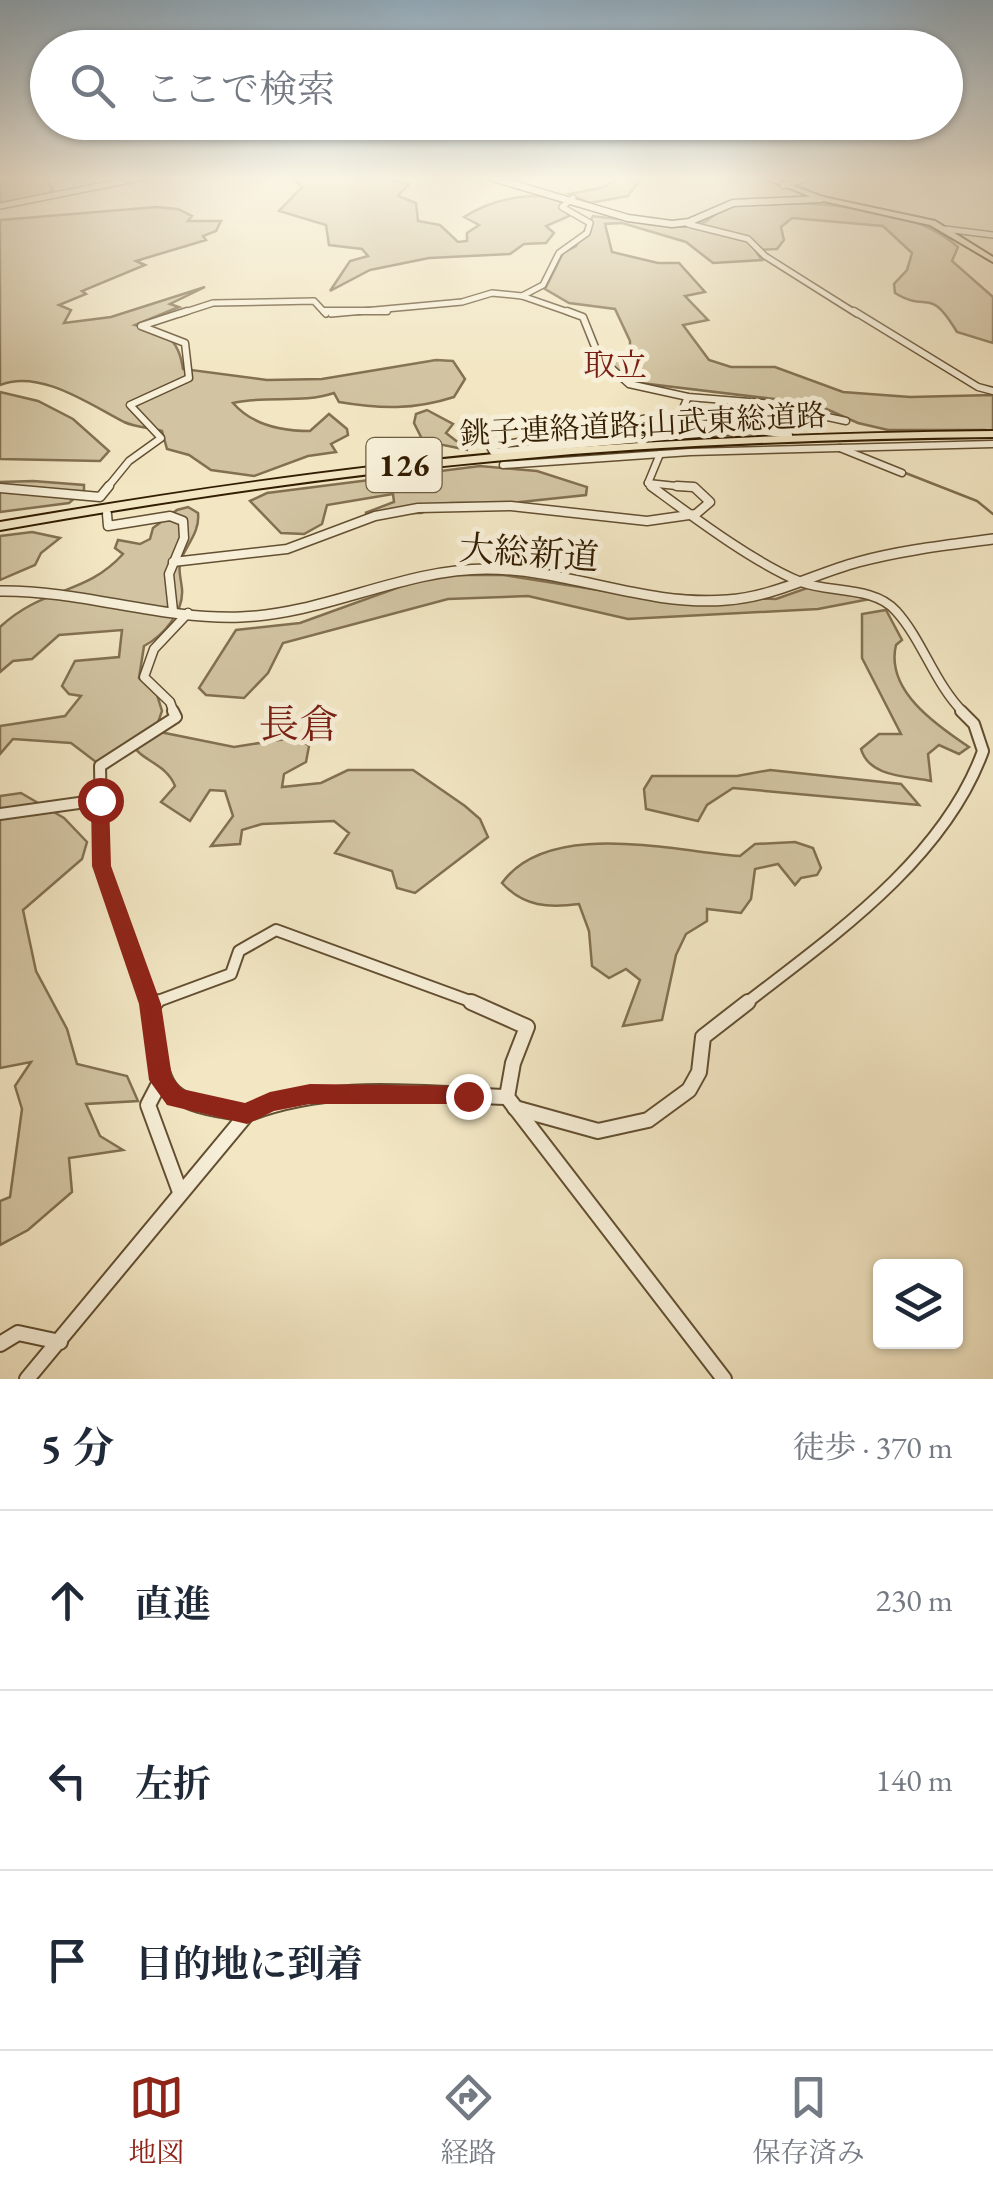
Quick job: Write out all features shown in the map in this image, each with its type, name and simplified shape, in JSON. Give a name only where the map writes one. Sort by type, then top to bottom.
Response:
[{"type":"highway","name":"銚子連絡道路;山武東総道路","points":[[0,526],[226,488],[414,464],[818,439],[993,434]]},
{"type":"main road","points":[[966,242],[993,260]]},
{"type":"street","points":[[522,296],[543,285],[559,253],[572,242]]},
{"type":"street","points":[[751,242],[765,256],[920,353],[993,391]]},
{"type":"street","points":[[0,488],[100,496],[129,460],[159,444],[162,438],[130,406],[190,378],[185,343],[141,326],[213,303],[314,301],[326,314],[352,316],[462,302],[484,294],[522,296],[584,316],[599,357],[621,380],[688,397],[762,402],[846,421]]},
{"type":"street","points":[[670,437],[688,397]]},
{"type":"street","points":[[742,430],[493,452],[490,447],[654,417],[789,435]]},
{"type":"street","points":[[818,439],[902,473]]},
{"type":"street","points":[[503,465],[835,446],[993,444]]},
{"type":"street","points":[[648,483],[660,454]]},
{"type":"street","points":[[26,1379],[247,1114],[270,1102],[310,1094],[511,1102],[582,1129],[626,1127],[653,1120],[682,1096],[697,1076],[703,1037],[814,950],[895,874],[964,798],[988,750],[974,724],[946,694],[894,608],[865,595],[801,582],[692,518],[648,483]]},
{"type":"street","points":[[173,562],[241,558],[288,548],[380,514],[422,508],[518,506],[637,520],[692,518],[710,502],[706,494],[687,485],[648,483]]},
{"type":"street","points":[[107,514],[108,526],[181,519],[186,526],[169,574],[173,611]]},
{"type":"street","name":"大総新道","points":[[0,591],[66,592],[188,613],[265,616],[458,570],[552,576],[710,601],[760,596],[874,558],[993,539]]},
{"type":"street","points":[[188,613],[157,644],[145,663],[144,677],[170,702],[176,717],[100,766],[102,866],[150,1004],[161,1080],[175,1098],[247,1114]]},
{"type":"street","points":[[0,814],[100,800]]},
{"type":"street","points":[[150,1004],[231,974],[239,952],[276,930],[510,1016],[527,1027],[512,1063],[511,1102],[724,1379]]},
{"type":"street","points":[[161,1080],[148,1105],[180,1192]]},
{"type":"street","points":[[0,1344],[18,1334],[60,1342]]},
{"type":"shaded area","points":[[0,242],[198,242],[136,261],[145,265],[59,305],[71,310],[64,323],[111,317],[205,287],[170,304],[179,307],[135,325],[168,337],[177,349],[183,369],[267,380],[322,379],[436,360],[453,361],[465,379],[454,397],[411,406],[339,402],[334,393],[233,403],[258,422],[278,428],[310,431],[329,414],[347,429],[348,435],[331,444],[336,452],[308,456],[254,476],[211,470],[189,455],[167,449],[162,431],[124,422],[48,385],[15,381],[0,385]]},
{"type":"shaded area","points":[[547,242],[524,244],[510,254],[429,258],[370,270],[330,291],[350,261],[368,256],[362,249],[329,245]]},
{"type":"shaded area","points":[[578,242],[610,242],[612,252],[658,263],[679,263],[705,292],[685,296],[708,320],[683,325],[709,360],[731,367],[775,367],[843,392],[910,397],[993,395],[993,434],[985,430],[888,430],[858,423],[815,404],[632,382],[616,373],[604,358],[630,352],[630,341],[615,309],[569,303],[545,289],[563,253]]},
{"type":"shaded area","points":[[686,242],[782,242],[777,249],[755,250],[762,260],[713,263]]},
{"type":"shaded area","points":[[901,242],[952,242],[958,247],[952,261],[993,297],[993,343],[957,332],[934,304],[895,293],[894,284],[907,270],[912,253]]},
{"type":"shaded area","points":[[0,392],[38,401],[73,419],[109,451],[100,461],[0,459]]},
{"type":"shaded area","points":[[427,410],[453,424],[446,433],[468,450],[423,441],[414,423],[416,414]]},
{"type":"shaded area","points":[[480,466],[537,471],[587,487],[586,495],[511,503],[450,503],[421,513],[365,513],[394,502],[393,494],[327,505],[322,524],[304,534],[281,533],[250,501],[267,493]]},
{"type":"shaded area","points":[[0,482],[84,485],[84,490],[69,503],[0,512]]},
{"type":"shaded area","points":[[188,507],[198,513],[198,519],[181,561],[180,606],[165,630],[144,646],[139,678],[157,695],[162,711],[155,731],[234,747],[298,737],[309,746],[306,762],[284,774],[282,787],[321,783],[348,770],[413,770],[480,819],[488,837],[415,893],[397,888],[392,871],[335,853],[349,833],[334,821],[262,824],[242,830],[240,844],[211,846],[233,816],[225,791],[210,790],[190,821],[161,802],[175,786],[171,778],[130,742],[96,762],[71,743],[13,739],[0,754],[0,726],[65,716],[81,696],[69,694],[62,686],[75,661],[119,657],[122,630],[59,635],[32,659],[13,661],[0,672],[0,627],[32,604],[109,568],[123,554],[115,548],[118,540],[140,544],[150,539],[153,528],[177,510]]},
{"type":"shaded area","points":[[32,532],[60,538],[41,553],[35,565],[0,580],[0,536]]},
{"type":"shaded area","points":[[446,575],[503,575],[611,592],[776,599],[810,587],[870,599],[818,609],[628,619],[528,596],[448,599],[283,643],[268,673],[244,698],[206,695],[199,688],[236,630],[300,623],[405,585]]},
{"type":"shaded area","points":[[886,610],[902,640],[896,645],[895,661],[906,691],[928,717],[969,747],[959,754],[939,745],[928,754],[931,781],[880,770],[865,758],[861,749],[879,734],[901,734],[862,658],[862,614]]},
{"type":"shaded area","points":[[770,770],[901,784],[919,805],[733,788],[707,805],[698,821],[646,809],[644,789],[652,776],[737,776]]},
{"type":"shaded area","points":[[21,793],[64,818],[87,842],[82,859],[23,910],[36,971],[67,1029],[77,1064],[127,1076],[138,1101],[86,1104],[100,1136],[123,1150],[69,1158],[72,1192],[28,1230],[0,1245],[0,1201],[10,1197],[22,1109],[15,1086],[31,1062],[0,1068],[0,796]]},
{"type":"shaded area","points":[[795,842],[813,848],[821,868],[817,875],[801,878],[795,885],[778,864],[755,869],[751,899],[741,913],[707,909],[707,921],[686,934],[676,955],[662,1020],[623,1026],[640,980],[626,969],[609,978],[592,966],[589,931],[579,904],[537,904],[519,897],[502,883],[523,863],[549,851],[580,845],[647,845],[740,856],[755,844]]},
{"type":"waterway","points":[[903,472],[977,501],[993,514]]},
{"type":"district","name":"取立","points":[[615,365]]},
{"type":"district","name":"長倉","points":[[299,724]]},
{"type":"route","points":[[100,800],[102,866],[150,1004],[161,1080],[175,1098],[209,1109],[247,1114],[270,1102],[310,1094],[468,1096]]}]
